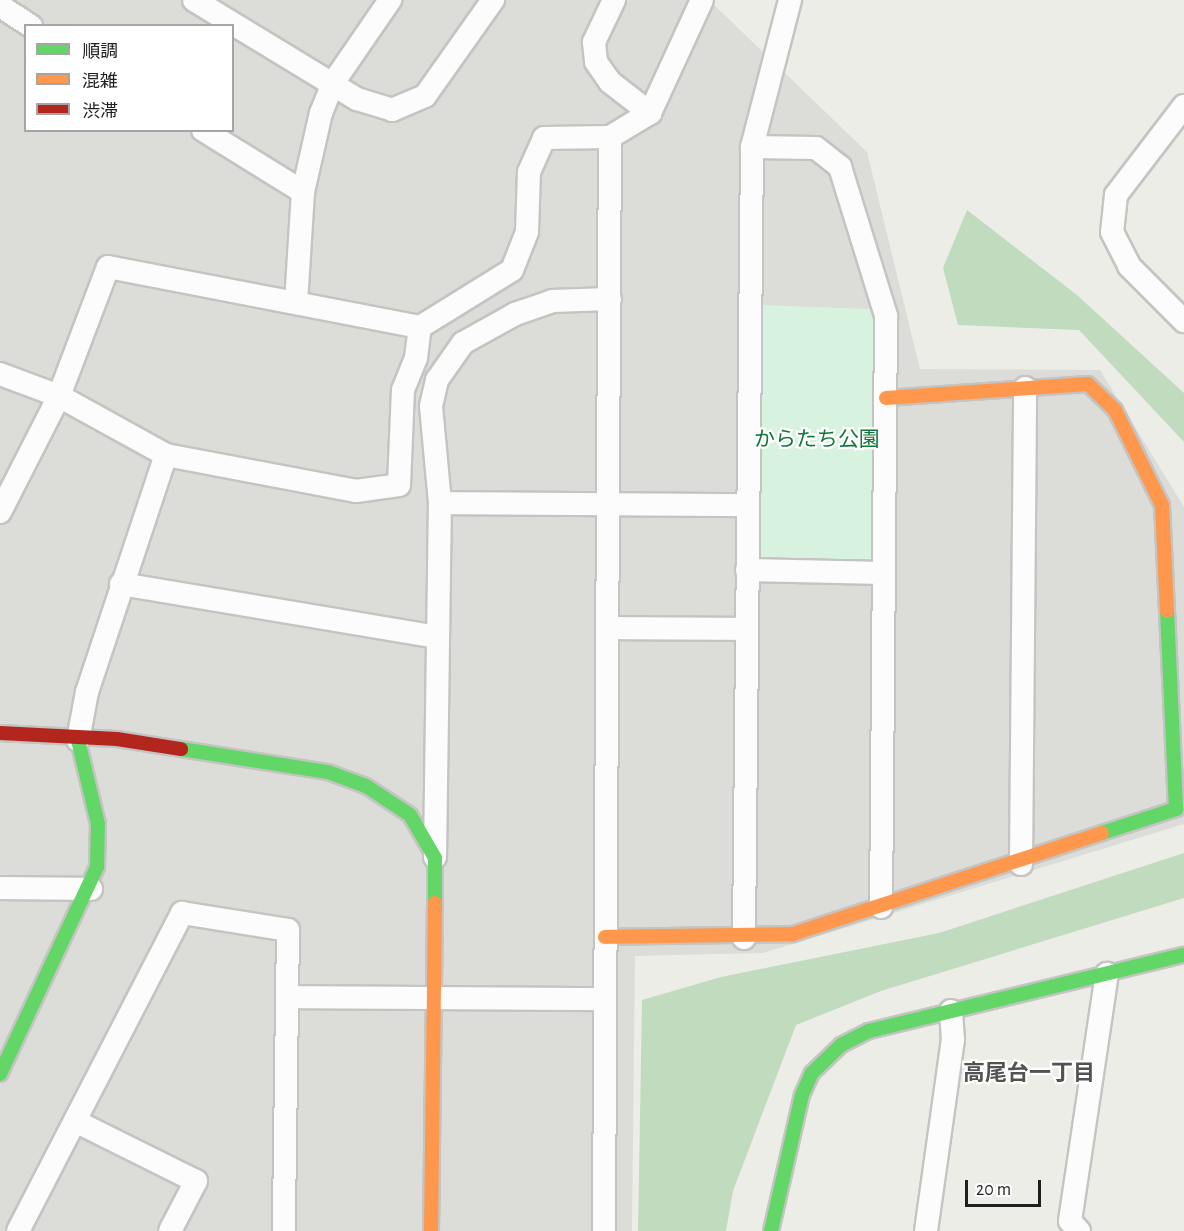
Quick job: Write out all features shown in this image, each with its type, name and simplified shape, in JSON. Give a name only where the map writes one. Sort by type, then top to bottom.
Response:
[{"type":"street","points":[[194,0],[379,109],[417,102],[493,0]]},
{"type":"street","points":[[296,303],[303,192],[333,83],[390,0]]},
{"type":"street","points":[[614,0],[594,42],[596,62],[610,82],[650,113]]},
{"type":"street","points":[[0,512],[59,396],[108,267],[420,327],[512,270],[527,232],[529,172],[544,138],[610,138],[650,113],[702,0]]},
{"type":"street","points":[[744,938],[752,147],[790,0]]},
{"type":"street","points":[[0,6],[28,24]]},
{"type":"street","points":[[1184,106],[1116,195],[1112,232],[1129,266],[1184,321]]},
{"type":"street","points":[[206,132],[303,192]]},
{"type":"street","points":[[603,1231],[610,138]]},
{"type":"street","points":[[752,147],[816,148],[840,166],[886,315],[881,907]]},
{"type":"street","points":[[431,1231],[440,503],[431,406],[449,359],[463,343],[515,314],[552,301],[610,299]]},
{"type":"street","points":[[0,374],[59,396],[166,455],[356,491],[399,484],[403,390],[416,358],[420,327]]},
{"type":"street","points":[[605,937],[744,938],[793,934],[1020,864],[1176,809],[1162,505],[1155,482],[1115,410],[1088,384],[886,398]]},
{"type":"street","points":[[1020,864],[1025,388]]},
{"type":"street","points":[[0,1074],[8,1044],[91,889],[98,824],[78,740],[87,692],[166,455]]},
{"type":"street","points":[[440,503],[748,506]]},
{"type":"street","points":[[747,570],[884,573]]},
{"type":"street","points":[[122,584],[438,637]]},
{"type":"street","points":[[608,628],[747,629]]},
{"type":"street","points":[[0,733],[78,740],[117,739],[328,772],[366,786],[410,815],[435,858]]},
{"type":"street","points":[[0,888],[91,889]]},
{"type":"street","points":[[18,1231],[182,913],[288,930],[284,1231]]},
{"type":"street","points":[[771,1231],[795,1118],[812,1073],[841,1045],[869,1031],[1184,955]]},
{"type":"street","points":[[1079,1231],[1070,1221],[1107,974]]},
{"type":"street","points":[[287,997],[605,999]]},
{"type":"street","points":[[926,1231],[953,1040],[951,1011]]},
{"type":"street","points":[[75,1121],[196,1181],[170,1231]]},
{"type":"shaded area","points":[[0,0],[709,0],[867,152],[920,369],[1100,370],[1184,507],[1184,824],[763,953],[635,956],[632,1231],[0,1231]]},
{"type":"green space","points":[[967,210],[1077,295],[1184,393],[1184,442],[1079,330],[958,325],[943,268]]},
{"type":"green space","name":"からたち公園","points":[[763,305],[870,309],[874,319],[871,563],[758,560]]},
{"type":"green space","points":[[1184,853],[1184,898],[881,991],[796,1025],[733,1191],[726,1231],[638,1231],[642,1000],[721,977],[939,933]]},
{"type":"traffic: fast","points":[[1102,833],[1176,809],[1167,611]]},
{"type":"traffic: fast","points":[[0,1074],[97,867],[98,824],[78,740]]},
{"type":"traffic: fast","points":[[181,749],[328,772],[366,786],[410,815],[435,858],[435,903]]},
{"type":"traffic: fast","points":[[771,1231],[802,1095],[812,1073],[841,1045],[869,1031],[1184,955]]},
{"type":"traffic: slow","points":[[886,398],[1088,384],[1115,410],[1162,505],[1167,611]]},
{"type":"traffic: slow","points":[[605,937],[793,934],[1102,833]]},
{"type":"traffic: slow","points":[[431,1231],[435,903]]},
{"type":"traffic: jam","points":[[0,733],[117,739],[181,749]]},
{"type":"district","name":"高尾台一丁目","points":[[1029,1074]]}]
